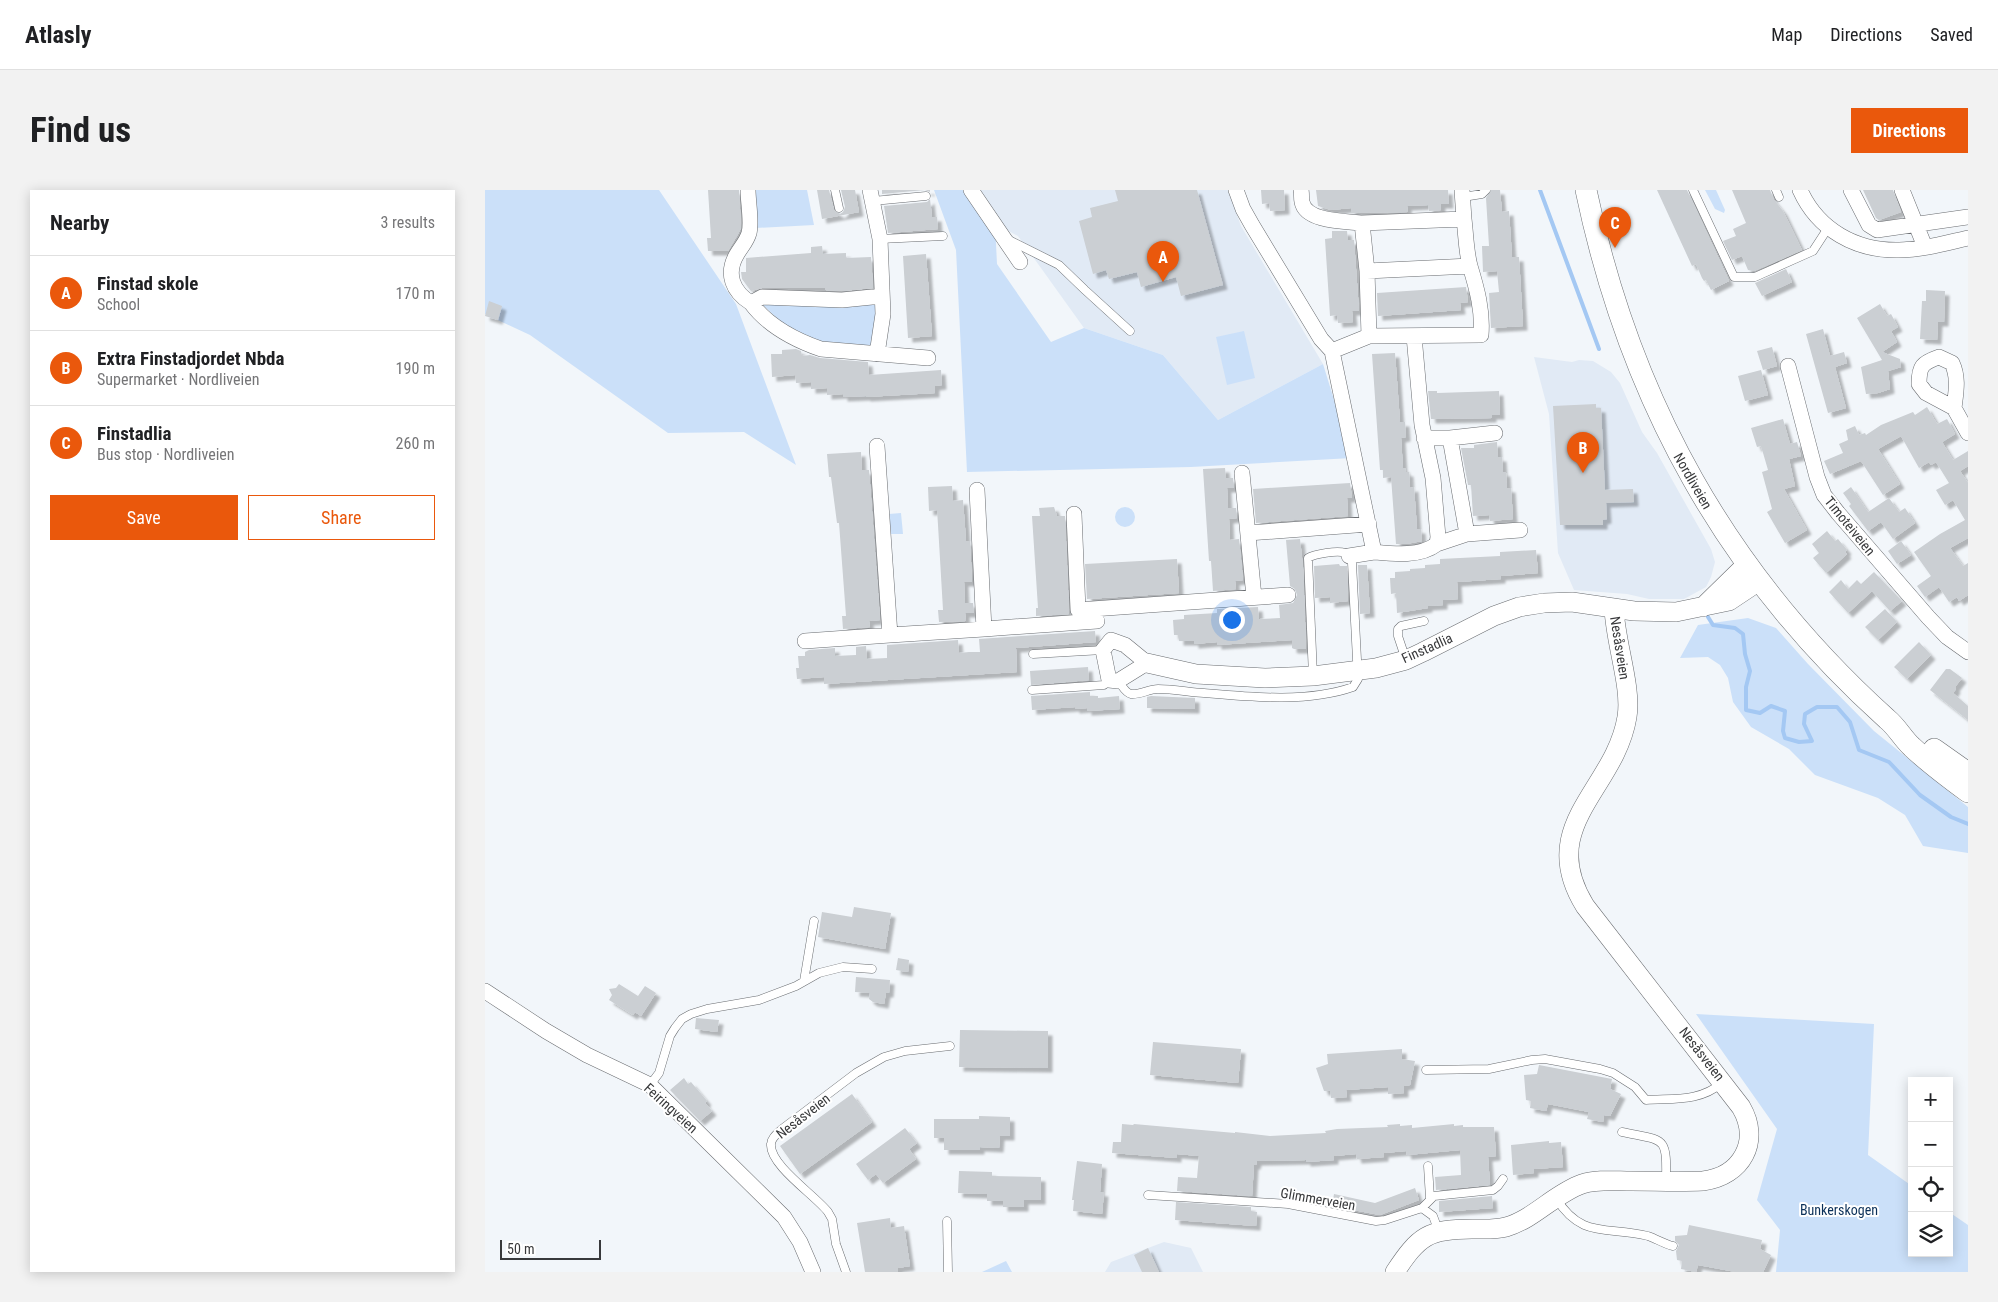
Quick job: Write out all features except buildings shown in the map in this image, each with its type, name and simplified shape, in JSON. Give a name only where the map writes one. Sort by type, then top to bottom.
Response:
[{"type":"main road","name":"Nordliveien","points":[[1586,190],[1611,286],[1641,376],[1690,477],[1719,525],[1753,573],[1797,628],[1831,666],[1889,721],[1911,746],[1968,792]]},
{"type":"main road","name":"Nordliveien","points":[[1889,721],[1919,738],[1968,773]]},
{"type":"street","points":[[748,190],[750,232],[736,256],[732,268],[733,285],[739,296],[751,303],[758,314],[777,328],[804,343],[821,349],[928,358]]},
{"type":"street","points":[[971,190],[1020,262]]},
{"type":"street","points":[[1237,190],[1243,209],[1252,225],[1321,339],[1332,350],[1374,552]]},
{"type":"street","points":[[1301,190],[1302,203],[1313,216],[1362,223],[1464,219]]},
{"type":"street","points":[[1800,190],[1807,205],[1828,228],[1869,248],[1899,250],[1968,238]]},
{"type":"street","points":[[1851,190],[1872,229],[1877,230],[1968,217]]},
{"type":"street","points":[[1902,190],[1925,247]]},
{"type":"street","points":[[1332,350],[1369,336],[1481,335],[1481,310],[1475,278],[1470,266],[1463,193]]},
{"type":"street","points":[[872,195],[880,239],[883,314],[877,354]]},
{"type":"street","points":[[1362,223],[1367,271],[1369,336]]},
{"type":"street","points":[[1367,271],[1470,266]]},
{"type":"street","points":[[751,303],[762,297],[842,300],[882,296]]},
{"type":"street","points":[[1414,336],[1425,438],[1436,499],[1437,544]]},
{"type":"street","name":"Timoteiveien","points":[[1788,366],[1817,477],[1824,494],[1838,513],[1928,617],[1947,637],[1968,652]]},
{"type":"street","points":[[1954,408],[1968,433]]},
{"type":"street","points":[[1425,438],[1450,438],[1495,432]]},
{"type":"street","points":[[1450,438],[1467,534]]},
{"type":"street","points":[[877,446],[890,635]]},
{"type":"street","points":[[1242,473],[1254,597]]},
{"type":"street","points":[[977,490],[984,629]]},
{"type":"street","points":[[1074,514],[1078,610],[1093,615],[1107,645],[1114,680],[1147,662]]},
{"type":"street","points":[[1248,533],[1369,524]]},
{"type":"street","points":[[1349,556],[1374,552],[1402,554],[1432,548],[1437,544],[1467,534],[1520,530]]},
{"type":"street","name":"Finstadlia","points":[[1107,645],[1125,645],[1147,662],[1196,674],[1265,678],[1313,676],[1376,668],[1406,660],[1494,616],[1519,607],[1560,602],[1663,613],[1703,607],[1753,573]]},
{"type":"street","points":[[805,642],[984,629],[1093,615],[1288,595]]},
{"type":"street","name":"Nesåsveien","points":[[1395,1272],[1419,1242],[1439,1232],[1506,1227],[1521,1220],[1574,1187],[1594,1182],[1703,1181],[1717,1178],[1732,1170],[1742,1159],[1748,1145],[1747,1120],[1741,1107],[1724,1082],[1585,906],[1571,879],[1568,861],[1572,831],[1582,809],[1614,754],[1628,715],[1626,689],[1616,637],[1614,608]]},
{"type":"street","name":"Feiringveien","points":[[485,991],[546,1032],[587,1055],[650,1085],[783,1217],[800,1242],[813,1272]]},
{"type":"lane","points":[[835,190],[839,208]]},
{"type":"lane","points":[[1463,193],[1482,194],[1486,190]]},
{"type":"lane","points":[[1693,190],[1734,277],[1755,277],[1813,251],[1828,228]]},
{"type":"lane","points":[[872,195],[925,196]]},
{"type":"lane","points":[[880,239],[943,236]]},
{"type":"lane","points":[[1003,237],[1059,265],[1130,331]]},
{"type":"lane","points":[[1031,690],[1105,685],[1114,680],[1126,692],[1131,694],[1157,689],[1235,696],[1316,695],[1337,693],[1353,687],[1358,679],[1356,671],[1352,563],[1345,552],[1313,554],[1308,558],[1313,676]]},
{"type":"lane","points":[[1406,660],[1398,636],[1398,629],[1401,626],[1424,621]]},
{"type":"lane","points":[[1033,654],[1107,645]]},
{"type":"lane","points":[[803,981],[815,921]]},
{"type":"lane","points":[[650,1085],[659,1073],[671,1036],[682,1019],[691,1014],[707,1009],[759,1000],[819,973],[843,967],[872,970]]},
{"type":"lane","name":"Nesåsveien","points":[[846,1272],[836,1244],[829,1212],[778,1162],[771,1150],[772,1140],[782,1129],[856,1073],[884,1057],[905,1050],[950,1046]]},
{"type":"lane","points":[[1426,1070],[1489,1069],[1545,1059],[1613,1073],[1635,1087],[1646,1100],[1699,1097],[1708,1094],[1724,1082]]},
{"type":"lane","points":[[1622,1132],[1657,1139],[1662,1143],[1667,1156],[1666,1182]]},
{"type":"lane","points":[[1428,1166],[1430,1198]]},
{"type":"lane","points":[[1439,1232],[1433,1216],[1423,1208],[1430,1198],[1493,1190],[1499,1186],[1503,1178]]},
{"type":"lane","name":"Glimmerveien","points":[[1148,1195],[1289,1204],[1377,1221],[1423,1208]]},
{"type":"lane","points":[[1556,1198],[1571,1218],[1587,1227],[1649,1237],[1673,1246]]},
{"type":"lane","points":[[947,1221],[948,1272]]},
{"type":"shaded area","points":[[979,190],[1228,190],[1241,226],[1323,364],[1218,420],[1163,355],[1084,328],[1018,236],[995,224]]},
{"type":"shaded area","points":[[1534,357],[1572,362],[1579,360],[1593,361],[1611,372],[1620,383],[1642,432],[1657,453],[1711,549],[1715,562],[1706,587],[1684,599],[1649,599],[1627,594],[1574,590],[1558,553],[1549,414]]},
{"type":"shaded area","points":[[1164,1242],[1191,1248],[1203,1272],[1105,1272],[1111,1262]]},
{"type":"green space","points":[[485,190],[659,190],[736,304],[796,465],[744,432],[668,433],[530,335],[485,314]]},
{"type":"green space","points":[[753,190],[807,190],[814,225],[755,228]]},
{"type":"green space","points":[[934,190],[979,190],[995,224],[997,264],[1051,342],[1084,328],[1163,355],[1218,420],[1323,364],[1352,458],[1191,467],[967,472],[956,250]]},
{"type":"green space","points":[[1705,190],[1716,190],[1725,210],[1724,213],[1715,209]]},
{"type":"green space","points":[[879,302],[874,350],[823,345],[783,324],[762,304]]},
{"type":"green space","points":[[1244,331],[1255,378],[1227,385],[1216,337]]},
{"type":"green space","points":[[1125,507],[1132,510],[1135,517],[1132,524],[1125,527],[1118,524],[1115,517],[1118,510]]},
{"type":"green space","points":[[901,513],[903,534],[891,534],[889,514]]},
{"type":"green space","points":[[1748,618],[1776,628],[1808,664],[1874,731],[1968,807],[1968,853],[1923,846],[1905,815],[1878,798],[1815,775],[1789,749],[1751,727],[1733,702],[1728,678],[1720,665],[1708,657],[1680,658],[1698,625]]},
{"type":"green space","name":"Bunkerskogen","points":[[1696,1014],[1874,1024],[1868,1155],[1908,1183],[1908,1257],[1953,1257],[1953,1215],[1968,1225],[1968,1272],[1776,1272],[1780,1230],[1757,1200],[1777,1129]]},
{"type":"green space","points":[[1006,1261],[1012,1272],[982,1272]]},
{"type":"waterway","points":[[1540,190],[1599,349]]},
{"type":"waterway","points":[[1708,617],[1713,625],[1735,628],[1743,634],[1745,654],[1750,671],[1746,687],[1746,710],[1760,713],[1771,706],[1785,711],[1783,731],[1785,738],[1799,742],[1812,741],[1804,724],[1805,714],[1817,707],[1837,707],[1850,722],[1859,750],[1889,762],[1920,795],[1951,817],[1968,824]]},
{"type":"place","name":"Finstadlia","points":[[1615,248]]},
{"type":"place","name":"Finstad skole","points":[[1163,282]]},
{"type":"place","name":"Extra Finstadjordet Nbda","points":[[1583,473]]}]
